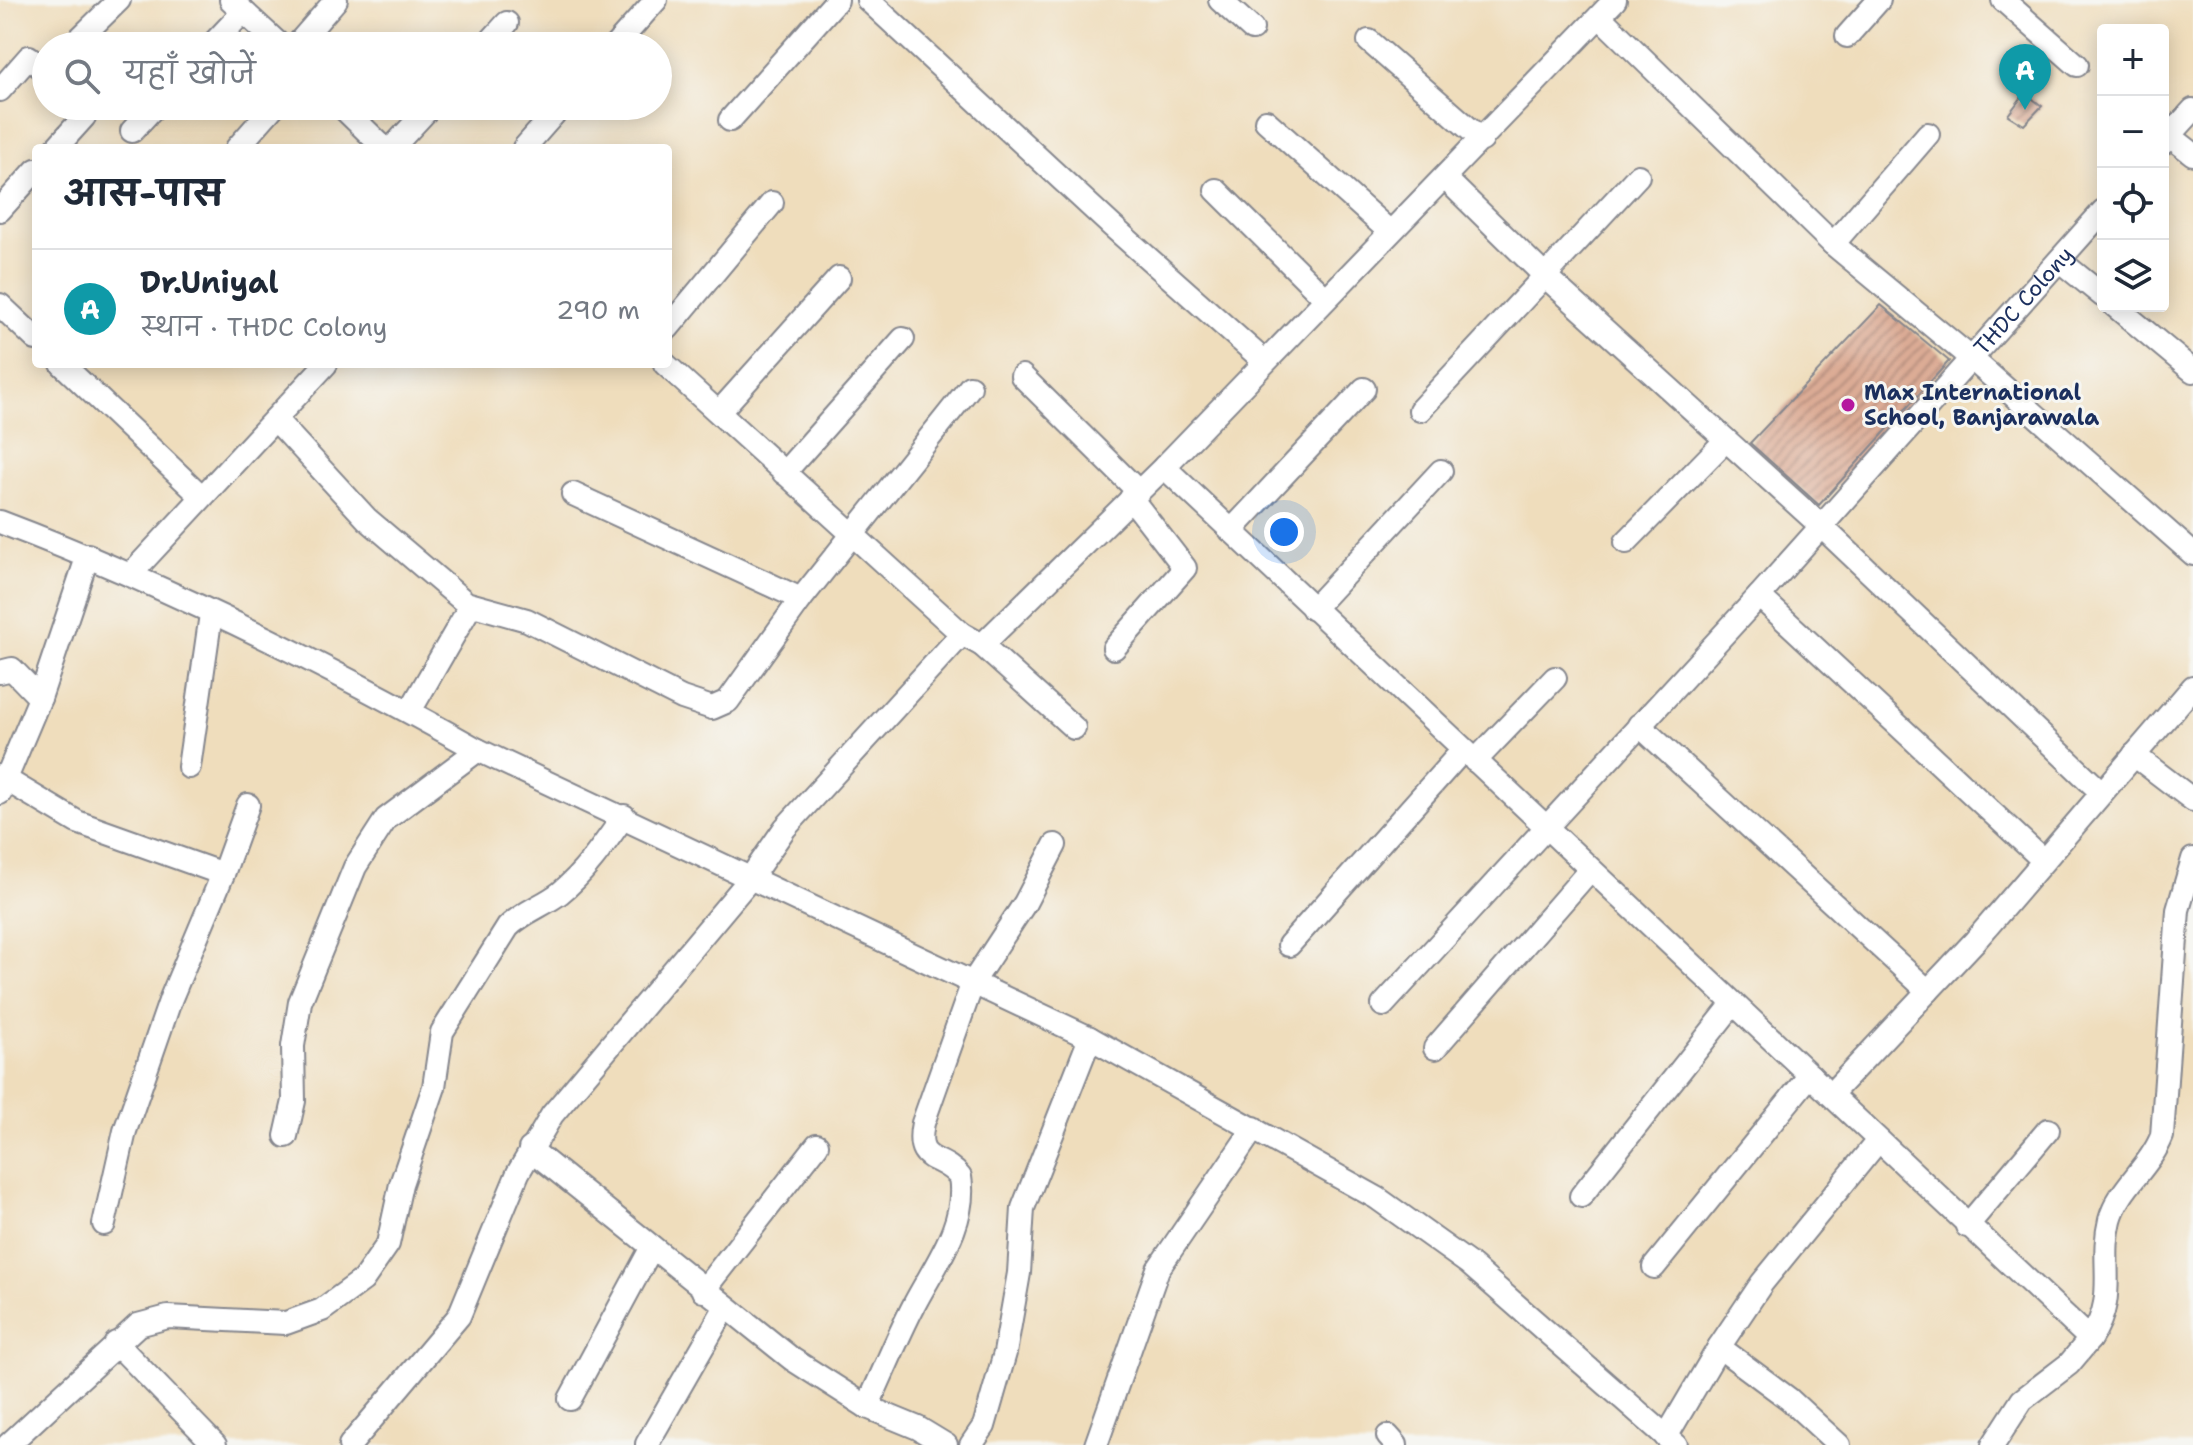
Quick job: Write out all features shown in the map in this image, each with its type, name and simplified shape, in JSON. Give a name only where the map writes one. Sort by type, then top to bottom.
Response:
[{"type":"street","points":[[86,32],[119,0]]},
{"type":"street","points":[[308,32],[336,0]]},
{"type":"street","points":[[627,32],[656,0]]},
{"type":"street","points":[[730,120],[837,0]]},
{"type":"street","points":[[868,0],[1112,226],[1264,361]]},
{"type":"street","points":[[1220,0],[1252,29]]},
{"type":"street","points":[[1847,36],[1879,0]]},
{"type":"street","points":[[2003,0],[2077,65]]},
{"type":"street","points":[[220,32],[237,6],[266,32]]},
{"type":"street","points":[[350,1445],[459,1316],[530,1149],[552,1115],[749,880],[785,828],[972,639],[1164,467],[1325,298],[1446,179],[1608,8],[1833,244],[1972,359],[2193,554]]},
{"type":"street","points":[[499,32],[507,23]]},
{"type":"street","points":[[1369,41],[1482,140]]},
{"type":"street","points":[[0,90],[29,57],[32,60]]},
{"type":"street","points":[[2169,138],[2193,110]]},
{"type":"street","points":[[60,144],[81,120]]},
{"type":"street","points":[[132,131],[142,120]]},
{"type":"street","points":[[241,144],[262,120]]},
{"type":"street","points":[[355,120],[380,144]]},
{"type":"street","points":[[396,144],[418,120]]},
{"type":"street","points":[[528,144],[549,120]]},
{"type":"street","points":[[1266,121],[1390,232]]},
{"type":"street","points":[[1833,244],[1928,134]]},
{"type":"street","points":[[2169,141],[2193,154]]},
{"type":"street","points":[[0,210],[32,174]]},
{"type":"street","points":[[1420,410],[1638,176]]},
{"type":"street","points":[[1446,179],[1546,277],[1820,525],[2101,792]]},
{"type":"street","points":[[1216,190],[1325,298]]},
{"type":"street","points":[[672,323],[772,203]]},
{"type":"street","name":"THDC Colony","points":[[1383,1005],[1759,596],[2097,218]]},
{"type":"street","points":[[2060,261],[2097,291]]},
{"type":"street","points":[[719,412],[839,278]]},
{"type":"street","points":[[0,305],[32,335]]},
{"type":"street","points":[[2122,312],[2193,371]]},
{"type":"street","points":[[784,473],[903,339]]},
{"type":"street","points":[[74,368],[201,496]]},
{"type":"street","points":[[130,575],[322,368]]},
{"type":"street","points":[[670,368],[853,537],[1074,728]]},
{"type":"street","points":[[1022,376],[1134,495],[1185,568],[1114,648]]},
{"type":"street","points":[[275,419],[367,519],[471,605],[527,620],[682,698],[712,708],[728,701],[801,599],[970,387]]},
{"type":"street","points":[[1231,531],[1364,389]]},
{"type":"street","points":[[1626,542],[1726,440]]},
{"type":"street","points":[[1164,467],[1589,871],[2090,1339]]},
{"type":"street","points":[[1313,609],[1441,471]]},
{"type":"street","points":[[573,494],[801,599]]},
{"type":"street","points":[[0,522],[88,555],[410,711],[478,750],[624,816],[749,880],[1090,1038],[1254,1128],[1420,1226],[1468,1263],[1671,1441],[1719,1347],[1762,1283],[1877,1142]]},
{"type":"street","points":[[88,555],[40,698],[2,784],[77,822],[223,874]]},
{"type":"street","points":[[1759,596],[2043,860]]},
{"type":"street","points":[[410,711],[471,605]]},
{"type":"street","points":[[189,767],[211,614]]},
{"type":"street","points":[[0,672],[12,669],[40,698]]},
{"type":"street","points":[[1289,945],[1469,756],[1555,678]]},
{"type":"street","points":[[1831,1094],[1928,991],[2193,687]]},
{"type":"street","points":[[1639,725],[1928,991]]},
{"type":"street","points":[[286,1136],[294,1101],[293,1046],[300,1002],[355,867],[386,819],[478,750]]},
{"type":"street","points":[[2134,755],[2193,800]]},
{"type":"street","points":[[104,1224],[130,1116],[171,998],[248,805]]},
{"type":"street","points":[[8,1445],[138,1325],[153,1319],[286,1323],[322,1310],[363,1280],[388,1244],[401,1184],[434,1087],[447,1021],[508,927],[572,883],[624,816]]},
{"type":"street","points":[[867,1407],[915,1304],[947,1247],[955,1224],[960,1177],[929,1158],[921,1144],[921,1135],[973,982],[1012,925],[1055,845]]},
{"type":"street","points":[[1993,1445],[2022,1400],[2069,1364],[2090,1339],[2106,1310],[2111,1218],[2162,1136],[2168,1093],[2178,910],[2193,859]]},
{"type":"street","points":[[1435,1048],[1589,871]]},
{"type":"street","points":[[1581,1196],[1733,1004]]},
{"type":"street","points":[[971,1445],[984,1426],[1005,1353],[1019,1273],[1023,1208],[1090,1038]]},
{"type":"street","points":[[1654,1267],[1810,1075]]},
{"type":"street","points":[[1096,1445],[1153,1279],[1254,1128]]},
{"type":"street","points":[[1967,1226],[2048,1130]]},
{"type":"street","points":[[703,1291],[817,1145]]},
{"type":"street","points":[[530,1149],[703,1291],[792,1359],[867,1407],[918,1428],[946,1445]]},
{"type":"street","points":[[570,1399],[652,1247]]},
{"type":"street","points":[[647,1444],[725,1308]]},
{"type":"street","points":[[116,1343],[215,1445]]},
{"type":"street","points":[[1719,1347],[1789,1399],[1839,1445]]},
{"type":"building","points":[[2025,93],[2042,106],[2024,125],[2008,115]]},
{"type":"building","name":"Max International School, Banjarawala","points":[[1881,305],[1949,361],[1819,505],[1750,443]]},
{"type":"place","name":"Dr.Uniyal","points":[[2025,110]]},
{"type":"place","name":"Max International School, Banjarawala","points":[[1848,405]]}]
